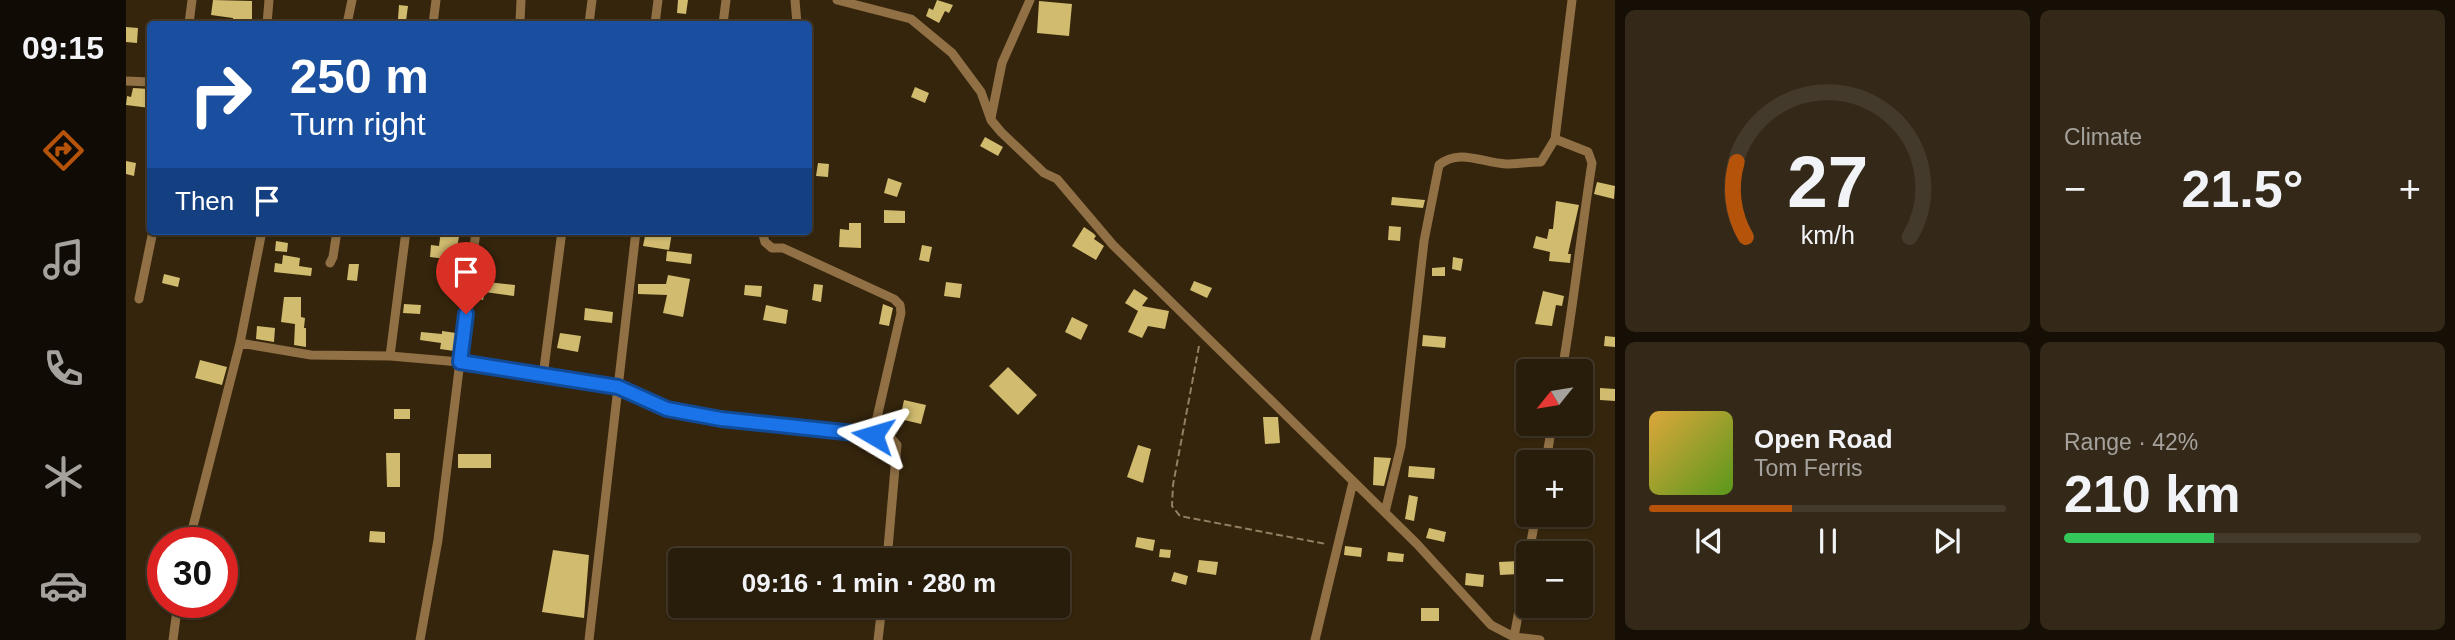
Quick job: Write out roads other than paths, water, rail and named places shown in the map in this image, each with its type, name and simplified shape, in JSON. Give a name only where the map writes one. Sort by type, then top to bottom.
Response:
[{"type":"street","points":[[189,21],[192,0]]},
{"type":"street","points":[[267,21],[269,0]]},
{"type":"street","points":[[348,21],[352,0]]},
{"type":"street","points":[[433,21],[436,0]]},
{"type":"street","points":[[520,21],[521,0]]},
{"type":"street","points":[[589,21],[592,0]]},
{"type":"street","points":[[655,21],[658,0]]},
{"type":"street","points":[[723,21],[726,0]]},
{"type":"street","points":[[795,0],[797,21]]},
{"type":"street","points":[[840,0],[911,19],[952,53],[981,92],[991,120],[1028,159],[1044,173],[1057,179],[1113,245],[1385,512],[1491,625],[1514,637],[1540,640]]},
{"type":"street","points":[[991,120],[1002,63],[1030,0]]},
{"type":"street","points":[[1385,512],[1401,446],[1424,241],[1439,165],[1448,158],[1465,156],[1504,164],[1541,162],[1555,139],[1572,0]]},
{"type":"street","points":[[126,81],[147,82]]},
{"type":"street","points":[[1555,139],[1588,152],[1592,163],[1564,359]]},
{"type":"street","points":[[139,299],[152,235]]},
{"type":"street","points":[[193,527],[240,344],[261,235]]},
{"type":"street","points":[[330,262],[336,235]]},
{"type":"street","points":[[390,356],[405,235]]},
{"type":"street","points":[[420,640],[438,540],[475,235]]},
{"type":"street","points":[[543,376],[561,235]]},
{"type":"street","points":[[589,640],[636,235]]},
{"type":"street","points":[[763,235],[765,242],[772,248],[783,248],[894,299],[900,305],[901,313],[873,435]]},
{"type":"street","points":[[240,344],[311,355],[390,356],[460,362],[618,387],[667,409],[708,417],[890,437],[897,444],[888,548]]},
{"type":"street","points":[[1315,640],[1353,482]]},
{"type":"street","points":[[173,640],[176,618]]},
{"type":"street","points":[[878,640],[881,618]]},
{"type":"street","points":[[1514,637],[1518,618]]}]
